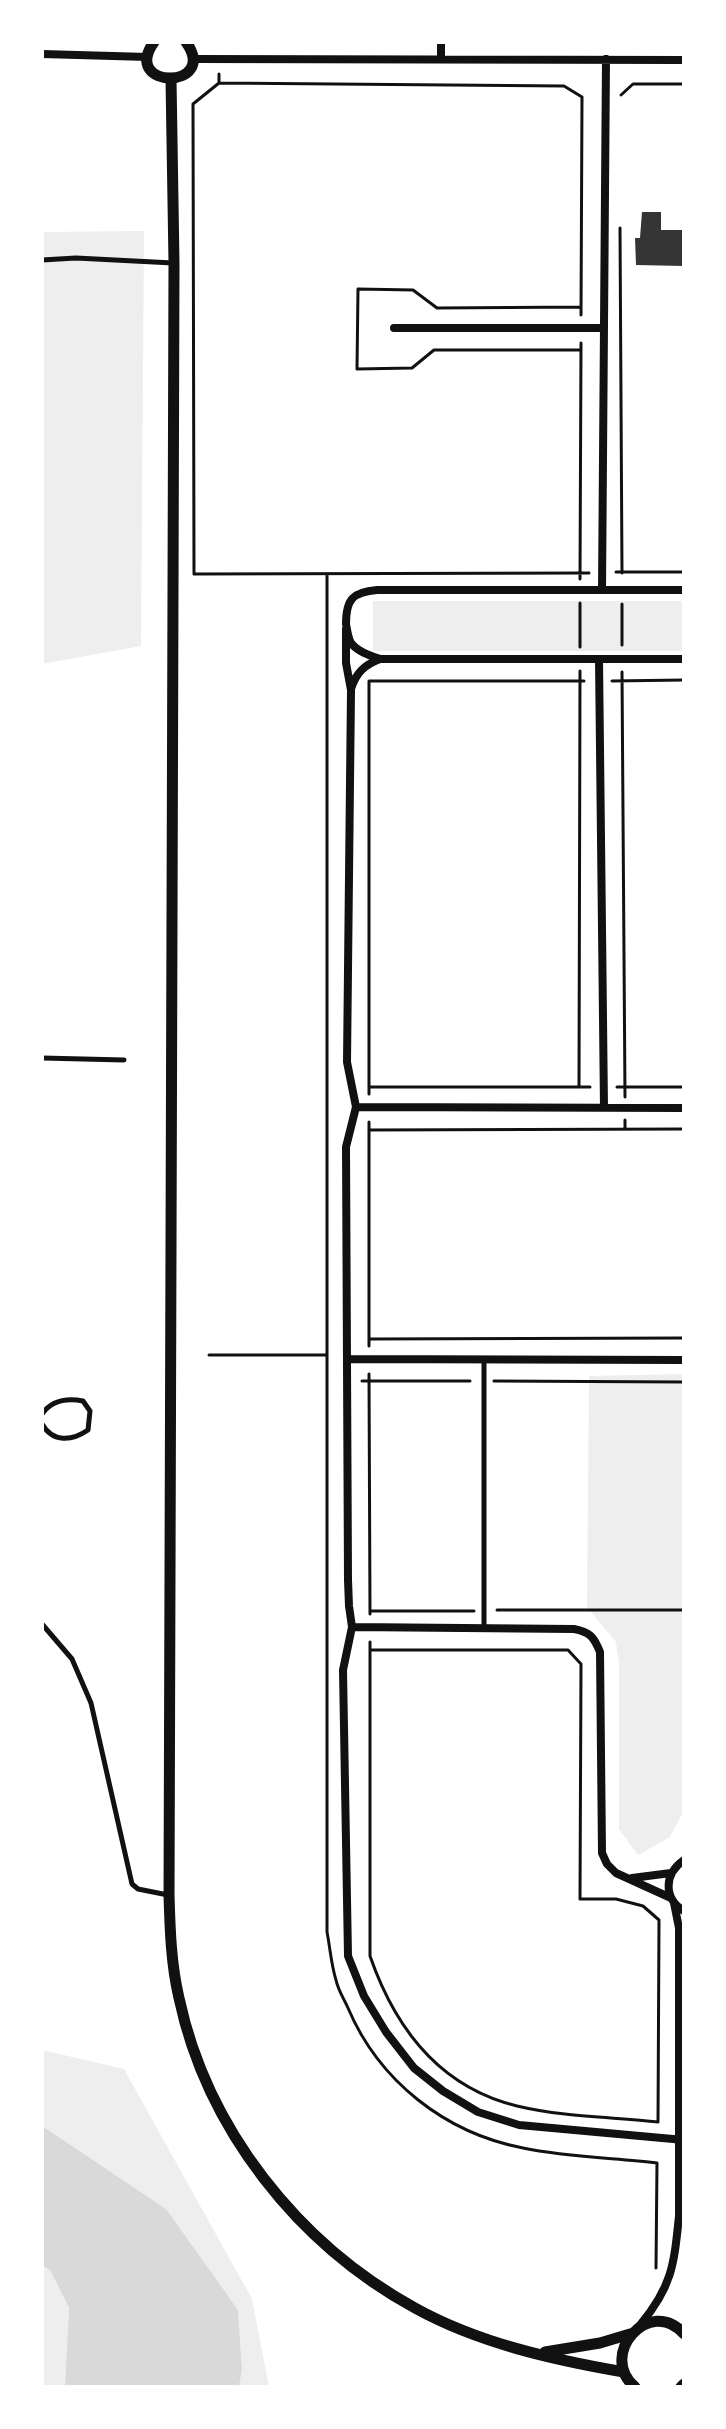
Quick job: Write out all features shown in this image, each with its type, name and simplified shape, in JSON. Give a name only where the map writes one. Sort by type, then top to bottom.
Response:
[{"type":"street","points":[[154,42],[149,51],[149,64],[157,76],[171,79],[183,75],[191,65],[191,51],[186,42]]},
{"type":"street","points":[[441,42],[441,58]]},
{"type":"street","points":[[42,54],[148,57]]},
{"type":"street","points":[[192,59],[684,60]]},
{"type":"street","points":[[602,590],[606,59]]},
{"type":"street","points":[[171,79],[174,263],[169,1895],[176,1981],[190,2038],[219,2108],[271,2189],[336,2256],[376,2285],[417,2309],[459,2328],[581,2365],[624,2372]]},
{"type":"street","points":[[394,328],[604,328]]},
{"type":"street","points":[[681,2140],[519,2125],[478,2112],[443,2091],[414,2068],[386,2032],[364,1996],[348,1956],[343,1670],[352,1627],[348,1580],[346,1147],[356,1107],[347,1062],[351,690],[346,663],[346,609],[351,598],[361,592],[684,590]]},
{"type":"street","points":[[346,629],[351,643],[380,659],[684,659]]},
{"type":"street","points":[[351,690],[360,671],[380,659]]},
{"type":"street","points":[[599,659],[604,1108]]},
{"type":"street","points":[[356,1107],[684,1108]]},
{"type":"street","points":[[348,1359],[684,1360]]},
{"type":"street","points":[[352,1627],[574,1629],[595,1638],[600,1652],[602,1853],[616,1873],[631,1878],[684,1911]]},
{"type":"street","points":[[635,2387],[624,2372],[623,2348],[658,2304],[667,2285],[675,2256],[679,2216],[679,1928],[668,1883],[684,1851]]},
{"type":"street","points":[[631,1878],[678,1866]]},
{"type":"street","points":[[539,2353],[600,2343],[652,2322],[668,2322],[684,2334]]},
{"type":"lane","points":[[42,260],[76,258],[174,263]]},
{"type":"lane","points":[[42,1058],[124,1060]]},
{"type":"lane","points":[[484,1359],[484,1629]]},
{"type":"lane","points":[[42,1414],[57,1401],[71,1398],[83,1401],[90,1411],[88,1430],[69,1440],[55,1437],[42,1424]]},
{"type":"lane","points":[[42,1624],[72,1659],[91,1703],[132,1884],[138,1889],[169,1895]]},
{"type":"path","points":[[217,57],[219,83]]},
{"type":"path","points":[[684,84],[633,84],[619,96],[582,97],[564,86],[219,83],[193,104],[194,574],[684,572]]},
{"type":"path","points":[[579,1087],[582,97]]},
{"type":"path","points":[[620,223],[625,1129]]},
{"type":"path","points":[[327,574],[327,1932],[336,1981],[355,2026],[372,2055],[416,2100],[446,2120],[478,2135],[522,2148],[657,2163],[656,2268]]},
{"type":"path","points":[[370,1650],[568,1650],[581,1664],[580,1899],[616,1899],[643,1906],[659,1920],[658,2122],[542,2111],[492,2099],[456,2079],[420,2050],[396,2016],[380,1987],[370,1956],[369,681],[684,680]]},
{"type":"path","points":[[369,1087],[684,1087]]},
{"type":"path","points":[[369,1130],[684,1129]]},
{"type":"path","points":[[369,1339],[684,1338]]},
{"type":"path","points":[[209,1355],[327,1355]]},
{"type":"path","points":[[362,1381],[684,1382]]},
{"type":"path","points":[[370,1611],[684,1610]]},
{"type":"shaded area","points":[[144,231],[141,646],[42,664],[42,232]]},
{"type":"shaded area","points":[[373,601],[684,601],[684,651],[373,651]]},
{"type":"shaded area","points":[[684,1374],[684,1810],[670,1837],[638,1855],[619,1829],[619,1664],[616,1642],[587,1607],[589,1376]]},
{"type":"shaded area","points":[[42,2050],[124,2069],[252,2299],[269,2387],[239,2387],[242,2369],[238,2310],[101,2167],[42,2126]]},
{"type":"shaded area","points":[[42,2126],[166,2209],[238,2310],[242,2369],[239,2387],[65,2387],[69,2308],[50,2270],[42,2265]]},
{"type":"shaded area","points":[[42,2265],[50,2270],[69,2308],[65,2387],[42,2387]]},
{"type":"building","points":[[642,212],[661,212],[661,230],[684,230],[684,266],[636,265],[635,238],[640,238]]}]
